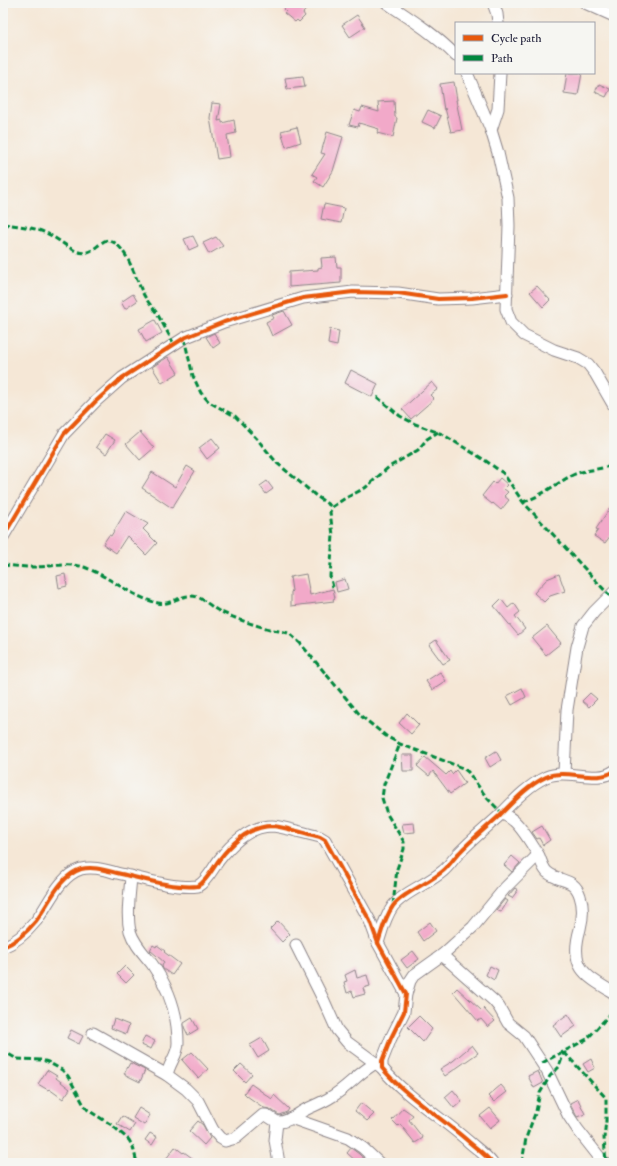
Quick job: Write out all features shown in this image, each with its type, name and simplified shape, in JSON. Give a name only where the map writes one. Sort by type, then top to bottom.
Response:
[{"type":"street","points":[[387,3],[429,32],[447,46],[455,55]]},
{"type":"street","points":[[493,3],[498,22]]},
{"type":"street","points":[[585,3],[614,16]]},
{"type":"street","points":[[467,74],[492,130],[508,198],[509,226],[506,309],[511,322],[524,335],[554,350],[578,358],[588,364],[595,373],[614,406]]},
{"type":"street","points":[[492,130],[498,109],[500,74]]},
{"type":"street","points":[[3,537],[64,434],[95,402],[122,378],[184,338],[224,322],[303,298],[352,292],[398,293],[438,298],[472,298],[507,294]]},
{"type":"street","points":[[564,773],[567,710],[577,647],[584,626],[594,612],[614,592]]},
{"type":"street","points":[[378,942],[385,921],[392,907],[399,900],[433,879],[444,870],[459,853],[524,792],[544,778],[555,774],[564,773],[600,776],[614,771]]},
{"type":"street","points":[[502,813],[520,827],[538,855],[546,871],[556,877],[574,884],[577,888],[581,897],[583,910],[577,937],[577,960],[585,974],[593,981],[614,992]]},
{"type":"street","points":[[3,947],[26,932],[62,883],[69,875],[81,869],[96,868],[165,884],[198,886],[204,881],[232,845],[244,835],[255,830],[273,826],[320,837],[330,846],[370,921],[378,942],[406,994]]},
{"type":"street","points":[[379,1066],[404,1012],[406,994],[414,975],[442,955],[473,927],[505,888],[538,855]]},
{"type":"street","points":[[131,876],[129,914],[130,931],[137,944],[162,978],[171,997],[175,1014],[178,1051],[170,1064],[167,1074]]},
{"type":"street","points":[[296,945],[337,1030],[347,1042],[379,1066],[390,1078],[456,1130],[492,1163]]},
{"type":"street","points":[[442,955],[494,1001],[508,1023],[524,1036],[547,1071],[568,1115],[604,1163]]},
{"type":"street","points":[[93,1033],[167,1074],[186,1089],[198,1101],[220,1138],[225,1140],[236,1138],[266,1114],[277,1122],[282,1123],[331,1097],[353,1081],[366,1069],[379,1066]]},
{"type":"street","points":[[291,1118],[348,1138],[363,1148],[378,1163]]},
{"type":"street","points":[[277,1122],[275,1140],[279,1163]]},
{"type":"building","points":[[289,3],[312,3],[303,13],[305,16],[299,22],[297,20],[295,22],[284,13],[286,11],[284,9]]},
{"type":"building","points":[[357,15],[365,27],[350,37],[342,25]]},
{"type":"building","points":[[567,74],[582,74],[578,95],[564,93]]},
{"type":"building","points":[[303,76],[305,87],[287,89],[285,78]]},
{"type":"building","points":[[454,82],[462,130],[451,132],[445,108],[444,110],[440,84]]},
{"type":"building","points":[[599,84],[610,89],[606,97],[595,92]]},
{"type":"building","points":[[394,101],[395,117],[397,118],[393,137],[377,133],[379,129],[359,123],[358,127],[349,125],[354,110],[360,112],[362,107],[379,112],[378,102]]},
{"type":"building","points":[[212,103],[221,104],[218,121],[222,120],[222,123],[234,120],[236,133],[227,135],[230,157],[217,159],[210,118]]},
{"type":"building","points":[[428,110],[441,116],[435,128],[422,122]]},
{"type":"building","points":[[297,127],[301,142],[286,147],[281,131]]},
{"type":"building","points":[[327,132],[343,137],[333,171],[323,187],[314,181],[317,177],[312,174],[325,154],[321,153]]},
{"type":"building","points":[[324,204],[344,208],[341,223],[321,219]]},
{"type":"building","points":[[193,236],[198,246],[189,250],[184,239]]},
{"type":"building","points":[[216,237],[223,246],[209,254],[203,243]]},
{"type":"building","points":[[336,257],[337,267],[341,267],[341,283],[289,287],[289,272],[318,270],[318,268],[322,267],[321,258]]},
{"type":"building","points":[[537,286],[550,300],[543,307],[530,292]]},
{"type":"building","points":[[133,294],[137,301],[125,309],[121,302]]},
{"type":"building","points":[[284,311],[292,325],[272,336],[266,322],[274,318],[272,315]]},
{"type":"building","points":[[155,320],[162,333],[146,342],[139,329]]},
{"type":"building","points":[[330,329],[339,331],[337,346],[328,344]]},
{"type":"building","points":[[214,333],[220,343],[213,348],[206,337]]},
{"type":"building","points":[[168,357],[178,373],[162,383],[152,367]]},
{"type":"building","points":[[351,370],[378,384],[372,397],[345,383]]},
{"type":"building","points":[[432,382],[438,389],[430,395],[434,399],[411,419],[402,409]]},
{"type":"building","points":[[140,432],[154,448],[140,460],[126,444]]},
{"type":"building","points":[[105,434],[115,440],[106,454],[96,447]]},
{"type":"building","points":[[212,438],[220,448],[207,459],[199,448]]},
{"type":"building","points":[[187,466],[195,471],[172,508],[142,488],[152,472],[175,487]]},
{"type":"building","points":[[500,478],[508,485],[504,489],[508,492],[504,496],[509,500],[501,510],[482,496],[493,482],[495,484]]},
{"type":"building","points":[[267,481],[273,489],[266,494],[260,486]]},
{"type":"building","points":[[614,502],[614,531],[605,543],[594,536],[598,530],[596,529]]},
{"type":"building","points":[[126,511],[148,524],[143,529],[157,543],[146,555],[127,536],[116,553],[103,544],[109,535],[111,536]]},
{"type":"building","points":[[65,574],[67,586],[59,588],[57,576]]},
{"type":"building","points":[[306,574],[310,595],[333,589],[335,598],[333,599],[334,601],[291,606],[292,591],[290,577]]},
{"type":"building","points":[[559,574],[565,591],[550,596],[544,602],[534,593],[547,579]]},
{"type":"building","points":[[345,579],[348,589],[337,592],[335,582]]},
{"type":"building","points":[[501,599],[508,608],[514,603],[520,612],[515,616],[525,629],[518,635],[494,606]]},
{"type":"building","points":[[547,626],[561,643],[546,655],[532,638]]},
{"type":"building","points":[[436,640],[450,660],[443,664],[429,645]]},
{"type":"building","points":[[440,672],[446,681],[432,690],[426,681]]},
{"type":"building","points":[[522,688],[526,697],[512,705],[507,696]]},
{"type":"building","points":[[590,693],[597,699],[589,707],[582,701]]},
{"type":"building","points":[[407,713],[419,725],[411,734],[399,723]]},
{"type":"building","points":[[496,751],[501,760],[490,767],[485,758]]},
{"type":"building","points":[[402,755],[413,755],[413,771],[403,771]]},
{"type":"building","points":[[425,757],[446,775],[450,771],[452,774],[456,770],[465,783],[450,794],[433,771],[429,776],[417,766]]},
{"type":"building","points":[[414,823],[415,832],[404,833],[402,824]]},
{"type":"building","points":[[542,826],[550,840],[543,845],[539,838],[537,839],[532,832]]},
{"type":"building","points":[[512,856],[520,863],[512,872],[504,865]]},
{"type":"building","points":[[515,888],[518,890],[512,898],[508,896]]},
{"type":"building","points":[[505,899],[508,901],[501,912],[496,910]]},
{"type":"building","points":[[278,921],[290,934],[282,942],[270,929]]},
{"type":"building","points":[[430,922],[436,931],[423,941],[417,932]]},
{"type":"building","points":[[153,945],[156,947],[157,945],[180,964],[172,975],[163,969],[162,966],[164,962],[150,950]]},
{"type":"building","points":[[413,951],[419,959],[407,968],[401,960]]},
{"type":"building","points":[[125,966],[134,975],[126,983],[117,974]]},
{"type":"building","points":[[490,966],[498,970],[494,980],[486,975]]},
{"type":"building","points":[[355,970],[357,978],[367,975],[370,986],[363,988],[365,994],[354,997],[352,991],[347,993],[344,982],[347,981],[345,975]]},
{"type":"building","points":[[457,988],[481,1010],[483,1008],[495,1021],[488,1027],[481,1019],[478,1021],[453,992]]},
{"type":"building","points":[[568,1014],[576,1026],[561,1037],[553,1025]]},
{"type":"building","points":[[419,1016],[432,1029],[423,1042],[408,1027]]},
{"type":"building","points":[[192,1018],[198,1029],[188,1035],[184,1027],[184,1023]]},
{"type":"building","points":[[114,1019],[129,1025],[126,1034],[111,1028]]},
{"type":"building","points":[[71,1030],[83,1036],[79,1044],[67,1038]]},
{"type":"building","points":[[145,1036],[155,1041],[151,1049],[141,1045]]},
{"type":"building","points":[[262,1038],[269,1051],[258,1058],[250,1045]]},
{"type":"building","points":[[472,1045],[478,1053],[445,1076],[440,1069],[453,1061]]},
{"type":"building","points":[[192,1052],[208,1069],[198,1078],[182,1060]]},
{"type":"building","points":[[591,1059],[595,1068],[588,1072],[583,1064]]},
{"type":"building","points":[[130,1063],[145,1070],[140,1082],[124,1074]]},
{"type":"building","points":[[241,1064],[252,1074],[245,1082],[234,1071]]},
{"type":"building","points":[[47,1070],[57,1076],[56,1078],[70,1089],[63,1099],[49,1089],[48,1090],[38,1084]]},
{"type":"building","points":[[538,1071],[543,1083],[534,1088],[528,1076]]},
{"type":"building","points":[[251,1084],[272,1099],[274,1095],[289,1109],[287,1112],[279,1115],[270,1109],[264,1108],[247,1096],[244,1093]]},
{"type":"building","points":[[501,1085],[507,1092],[494,1102],[488,1096]]},
{"type":"building","points":[[453,1090],[462,1101],[454,1108],[445,1097]]},
{"type":"building","points":[[578,1099],[585,1114],[577,1117],[570,1103]]},
{"type":"building","points":[[361,1103],[374,1114],[367,1121],[355,1111]]},
{"type":"building","points":[[139,1108],[150,1115],[144,1125],[133,1118]]},
{"type":"building","points":[[403,1108],[413,1115],[409,1120],[423,1138],[415,1143],[400,1124],[398,1126],[392,1120]]},
{"type":"building","points":[[490,1108],[500,1120],[490,1128],[480,1116]]},
{"type":"building","points":[[122,1116],[135,1124],[130,1132],[117,1124]]},
{"type":"building","points":[[198,1121],[203,1125],[210,1138],[204,1145],[189,1131]]},
{"type":"building","points":[[150,1133],[157,1137],[152,1145],[145,1140]]},
{"type":"building","points":[[175,1147],[199,1163],[172,1163],[166,1159]]},
{"type":"building","points":[[351,1148],[369,1163],[358,1163],[347,1153]]},
{"type":"marked path","points":[[3,224],[27,227],[45,232],[76,251],[82,253],[92,250],[107,240],[117,245],[127,257],[145,297],[156,312],[174,344]]},
{"type":"marked path","points":[[184,338],[193,376],[201,393],[209,402],[235,416],[277,463],[315,495],[332,507]]},
{"type":"marked path","points":[[377,397],[400,416],[415,424],[442,434],[503,473],[523,502],[610,596]]},
{"type":"marked path","points":[[333,587],[330,576],[333,535],[330,512],[332,507],[365,488],[389,467],[418,450],[427,439],[438,432]]},
{"type":"marked path","points":[[523,502],[537,496],[575,474],[614,464]]},
{"type":"marked path","points":[[3,565],[22,567],[72,565],[84,567],[148,600],[162,604],[186,596],[194,596],[198,597],[215,609],[237,619],[288,633],[300,643],[361,716],[386,736],[400,744],[463,768],[468,772],[487,798],[502,813]]},
{"type":"marked path","points":[[393,905],[397,869],[404,849],[404,842],[387,814],[382,798],[384,784],[400,744]]},
{"type":"marked path","points":[[542,1063],[587,1039],[614,1010]]},
{"type":"marked path","points":[[3,1048],[17,1059],[42,1060],[62,1070],[68,1076],[88,1110],[113,1126],[129,1140],[133,1147],[137,1163]]},
{"type":"marked path","points":[[564,1052],[606,1098],[604,1138],[606,1163]]},
{"type":"marked path","points":[[522,1163],[526,1138],[536,1111],[540,1093],[550,1076],[559,1067],[564,1052]]},
{"type":"cycle path","points":[[3,537],[64,434],[95,402],[122,378],[184,338],[224,322],[303,298],[353,292],[398,293],[438,299],[472,298],[507,294]]},
{"type":"cycle path","points":[[492,1163],[458,1133],[402,1088],[382,1068],[382,1061],[391,1038],[404,1012],[406,994],[378,943],[382,928],[390,910],[403,896],[443,871],[468,843],[533,785],[546,777],[554,775],[599,776],[607,775],[614,771]]},
{"type":"cycle path","points":[[3,947],[17,939],[29,929],[61,884],[73,873],[81,869],[99,869],[168,885],[189,887],[198,886],[210,874],[219,860],[242,837],[256,829],[272,826],[320,837],[325,840],[370,921],[378,943]]}]
